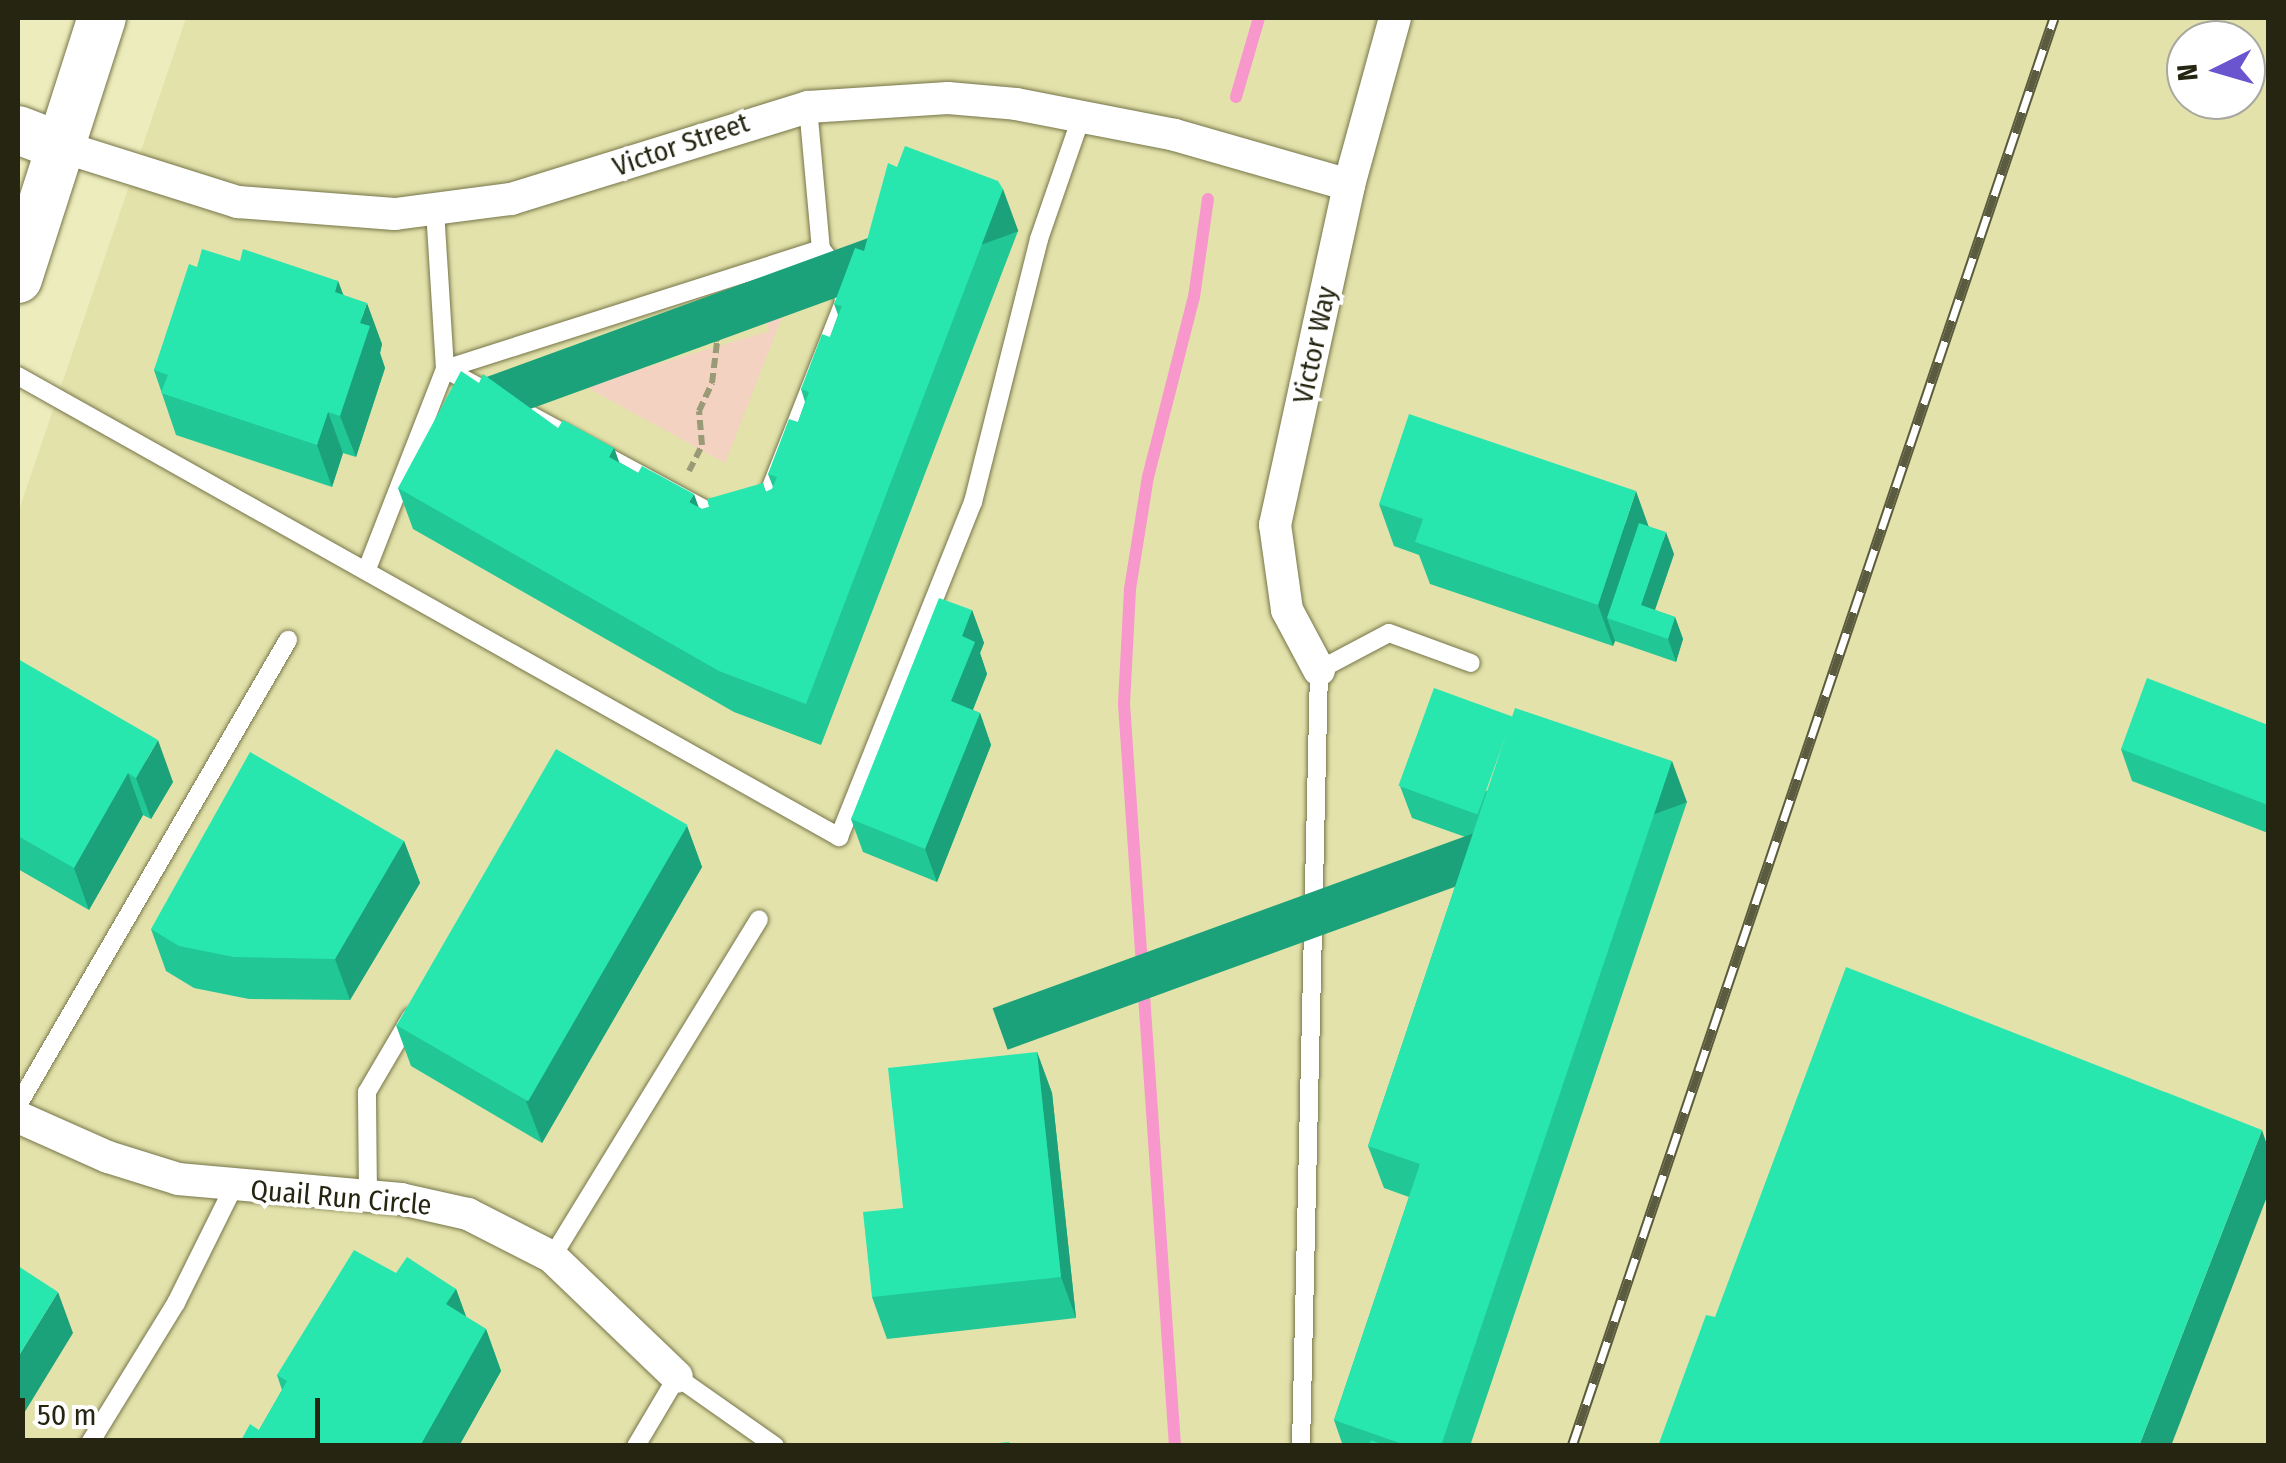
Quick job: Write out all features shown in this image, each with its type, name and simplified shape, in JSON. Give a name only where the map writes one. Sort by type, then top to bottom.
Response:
[{"type":"main road","points":[[18,279],[39,138],[102,18]]},
{"type":"street","name":"Victor Way","points":[[1319,670],[1287,610],[1275,525],[1350,185],[1395,18]]},
{"type":"street","name":"Victor Street","points":[[39,138],[238,202],[346,214],[434,212],[511,199],[808,107],[948,98],[1082,115],[1248,153],[1350,185]]},
{"type":"street","name":"Quail Run Circle","points":[[18,1117],[141,1170],[233,1188],[368,1195],[468,1214],[552,1257],[677,1377]]},
{"type":"lane","points":[[445,369],[725,519],[762,510],[844,302],[842,275],[821,249],[808,107]]},
{"type":"lane","points":[[18,376],[839,837],[973,502],[1039,239],[1082,115]]},
{"type":"lane","points":[[367,569],[445,369],[434,212]]},
{"type":"lane","points":[[445,369],[821,249]]},
{"type":"lane","points":[[1301,1446],[1319,670],[1389,633],[1471,663]]},
{"type":"lane","points":[[18,1105],[288,640]]},
{"type":"lane","points":[[552,1257],[759,920]]},
{"type":"lane","points":[[368,1195],[367,1092],[426,990]]},
{"type":"lane","points":[[88,1446],[176,1302],[233,1188]]},
{"type":"lane","points":[[636,1446],[677,1377],[776,1446]]},
{"type":"path","points":[[677,495],[702,445],[699,411],[712,383],[717,342],[700,288]]},
{"type":"shaded area","points":[[186,18],[2268,18],[2268,1445],[18,1446],[18,513]]},
{"type":"shaded area","points":[[792,292],[725,463],[559,372],[591,365],[597,382],[769,331],[763,304]]},
{"type":"building","points":[[905,146],[998,181],[1003,189],[806,704],[719,671],[398,488],[461,371],[479,383],[483,374],[558,428],[563,420],[614,448],[609,457],[638,473],[642,466],[694,494],[689,502],[702,509],[709,507],[707,499],[763,483],[765,492],[772,489],[777,477],[768,474],[789,419],[798,422],[809,392],[801,389],[822,334],[830,337],[842,306],[834,304],[855,248],[864,251],[888,163],[897,167]]},
{"type":"building","points":[[202,249],[240,261],[243,249],[338,281],[335,292],[367,303],[360,323],[370,326],[340,416],[328,412],[317,445],[161,393],[168,375],[154,370],[189,264],[197,267]]},
{"type":"building","points":[[1409,414],[1636,491],[1598,605],[1415,542],[1423,519],[1379,504]]},
{"type":"building","points":[[1639,523],[1666,532],[1641,605],[1675,617],[1668,639],[1607,618]]},
{"type":"building","points":[[939,598],[972,610],[962,636],[975,642],[951,701],[980,713],[925,849],[851,819]]},
{"type":"building","points":[[18,659],[158,740],[136,778],[128,773],[74,868],[18,836]]},
{"type":"building","points":[[2147,678],[2268,725],[2268,805],[2121,749]]},
{"type":"building","points":[[1434,688],[1513,717],[1477,814],[1398,786]]},
{"type":"building","points":[[1515,708],[1672,761],[1441,1446],[1408,1446],[1334,1420],[1420,1164],[1368,1146]]},
{"type":"building","points":[[556,749],[688,825],[528,1101],[397,1025]]},
{"type":"building","points":[[250,752],[404,841],[335,959],[234,957],[179,946],[151,929]]},
{"type":"building","points":[[1846,967],[2262,1130],[2139,1446],[1658,1446],[1706,1315],[1715,1317]]},
{"type":"building","points":[[1037,1052],[1061,1277],[872,1297],[863,1212],[903,1208],[888,1068]]},
{"type":"building","points":[[354,1250],[396,1273],[407,1257],[456,1289],[446,1304],[486,1329],[420,1446],[238,1446],[250,1424],[259,1430],[287,1381],[277,1375]]},
{"type":"building","points":[[18,1266],[58,1292],[18,1357]]},
{"type":"building","points":[[1009,1442],[1010,1446],[969,1446]]},
{"type":"waterway","points":[[1236,97],[1259,18]]},
{"type":"waterway","points":[[1175,1446],[1124,704],[1130,589],[1148,477],[1194,297],[1208,199]]},
{"type":"railway","points":[[1572,1446],[2054,18]]}]
